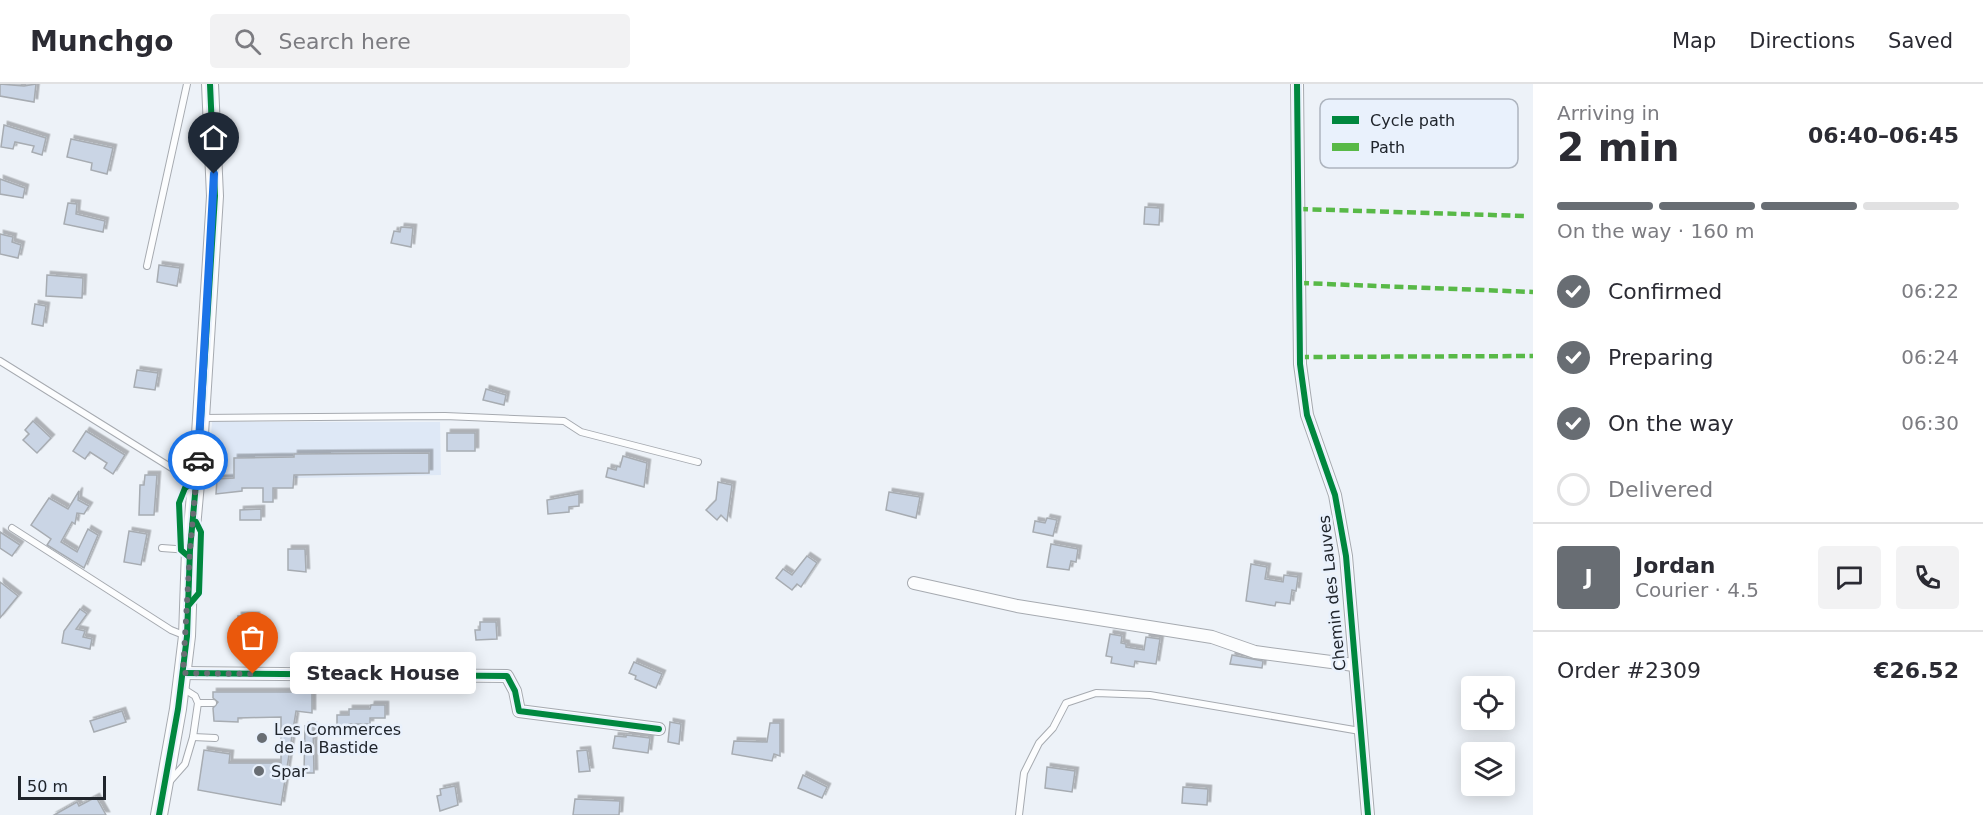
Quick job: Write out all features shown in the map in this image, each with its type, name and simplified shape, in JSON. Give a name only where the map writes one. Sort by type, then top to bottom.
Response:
[{"type":"street","points":[[159,815],[182,680],[187,636],[190,550],[215,196],[210,84]]},
{"type":"street","name":"Chemin des Lauves","points":[[1297,84],[1300,364],[1306,415],[1335,495],[1341,524],[1368,815]]},
{"type":"street","points":[[914,583],[1017,606],[1212,638],[1255,652],[1354,665]]},
{"type":"street","points":[[182,680],[507,676],[515,691],[519,711],[659,729]]},
{"type":"lane","points":[[147,266],[187,84]]},
{"type":"lane","points":[[0,361],[183,475],[197,476]]},
{"type":"lane","points":[[201,418],[445,416],[564,421],[581,432],[698,462]]},
{"type":"lane","points":[[12,528],[171,630],[187,636]]},
{"type":"lane","points":[[162,548],[190,550]]},
{"type":"lane","points":[[164,784],[178,774],[185,764],[193,737],[198,702],[182,680]]},
{"type":"lane","points":[[1019,815],[1024,773],[1040,743],[1053,728],[1066,702],[1096,693],[1150,695],[1360,731]]},
{"type":"lane","points":[[198,702],[213,703]]},
{"type":"lane","points":[[193,737],[215,738]]},
{"type":"shaded area","points":[[212,422],[440,422],[441,475],[208,480]]},
{"type":"building","points":[[0,84],[24,86],[36,84],[34,102],[0,96]]},
{"type":"building","points":[[4,125],[46,138],[42,155],[32,152],[34,146],[15,142],[13,149],[1,147]]},
{"type":"building","points":[[71,139],[113,148],[107,174],[91,170],[92,163],[67,157]]},
{"type":"building","points":[[0,179],[25,188],[23,198],[0,194]]},
{"type":"building","points":[[68,203],[77,204],[76,214],[105,221],[103,232],[64,224]]},
{"type":"building","points":[[1145,207],[1160,208],[1159,225],[1144,224]]},
{"type":"building","points":[[401,227],[413,228],[411,247],[391,243],[394,231],[400,232]]},
{"type":"building","points":[[0,234],[13,237],[12,242],[21,245],[18,258],[0,254]]},
{"type":"building","points":[[159,265],[180,268],[177,286],[157,282]]},
{"type":"building","points":[[47,275],[83,278],[82,298],[46,296]]},
{"type":"building","points":[[35,304],[46,306],[43,326],[32,324]]},
{"type":"building","points":[[137,370],[158,373],[155,390],[134,387]]},
{"type":"building","points":[[486,389],[506,395],[504,405],[483,400]]},
{"type":"building","points":[[33,421],[51,438],[37,453],[23,440],[29,434],[25,430]]},
{"type":"building","points":[[86,431],[125,455],[113,474],[104,468],[107,463],[90,452],[85,459],[73,451]]},
{"type":"building","points":[[447,433],[475,433],[475,451],[447,451]]},
{"type":"building","points":[[429,453],[429,473],[294,475],[293,488],[273,488],[273,502],[263,502],[263,488],[242,488],[242,491],[216,494],[217,479],[234,478],[234,458],[294,457],[294,454]]},
{"type":"building","points":[[623,456],[647,463],[644,487],[606,477],[608,468],[616,470],[617,466],[620,467]]},
{"type":"building","points":[[145,475],[157,475],[154,515],[139,515],[140,485],[144,485]]},
{"type":"building","points":[[718,482],[732,485],[727,521],[721,515],[717,520],[706,510],[716,500]]},
{"type":"building","points":[[79,491],[78,500],[89,506],[84,514],[77,513],[75,524],[72,522],[61,542],[77,552],[88,529],[98,535],[84,568],[47,545],[51,539],[31,525],[49,498],[68,509]]},
{"type":"building","points":[[889,492],[920,497],[916,518],[886,510]]},
{"type":"building","points":[[579,494],[579,506],[569,507],[569,512],[548,514],[547,500]]},
{"type":"building","points":[[261,509],[261,520],[240,520],[240,510]]},
{"type":"building","points":[[1047,518],[1057,520],[1053,536],[1033,532],[1035,521],[1045,523]]},
{"type":"building","points":[[129,531],[147,534],[141,565],[124,562]]},
{"type":"building","points":[[0,532],[20,545],[12,556],[0,548]]},
{"type":"building","points":[[1051,544],[1078,549],[1076,562],[1071,561],[1069,570],[1047,567]]},
{"type":"building","points":[[288,549],[305,549],[306,572],[288,570]]},
{"type":"building","points":[[807,556],[817,563],[801,587],[797,584],[792,590],[776,578],[783,569],[792,575]]},
{"type":"building","points":[[1251,564],[1267,567],[1265,579],[1283,582],[1284,575],[1298,577],[1296,591],[1292,590],[1290,604],[1276,602],[1275,606],[1246,601]]},
{"type":"building","points":[[0,582],[18,596],[0,618]]},
{"type":"building","points":[[80,609],[87,614],[76,629],[85,631],[83,637],[92,639],[90,649],[62,643],[64,631]]},
{"type":"building","points":[[238,616],[256,616],[256,636],[239,636]]},
{"type":"building","points":[[480,622],[496,622],[497,639],[476,640],[475,630],[480,630]]},
{"type":"building","points":[[1110,634],[1122,636],[1121,643],[1126,644],[1126,647],[1144,650],[1146,637],[1160,639],[1156,664],[1135,661],[1134,667],[1111,663],[1112,657],[1106,656]]},
{"type":"building","points":[[1232,655],[1263,661],[1262,668],[1230,664]]},
{"type":"building","points":[[634,662],[662,674],[656,688],[635,679],[636,676],[629,673]]},
{"type":"building","points":[[213,692],[312,692],[312,713],[296,711],[281,805],[198,790],[204,750],[230,754],[229,763],[281,763],[281,717],[238,718],[238,722],[214,721],[213,708],[218,702],[213,698]]},
{"type":"building","points":[[371,705],[385,705],[385,718],[370,718],[370,724],[349,724],[349,733],[337,733],[337,715],[349,715],[349,709],[370,709]]},
{"type":"building","points":[[122,711],[126,722],[94,732],[90,721]]},
{"type":"building","points":[[670,722],[681,724],[679,744],[668,742]]},
{"type":"building","points":[[770,723],[780,723],[780,756],[774,754],[772,761],[732,754],[734,741],[767,742]]},
{"type":"building","points":[[305,726],[313,726],[314,773],[304,773]]},
{"type":"building","points":[[626,735],[650,738],[648,753],[613,748],[615,736],[626,737]]},
{"type":"building","points":[[587,750],[590,771],[579,772],[577,751]]},
{"type":"building","points":[[1047,767],[1075,771],[1072,792],[1045,788]]},
{"type":"building","points":[[803,775],[827,787],[822,798],[798,788]]},
{"type":"building","points":[[455,786],[458,805],[440,811],[437,796],[441,795],[440,789]]},
{"type":"building","points":[[1183,787],[1208,789],[1207,805],[1182,803]]},
{"type":"building","points":[[96,797],[106,815],[54,815],[77,802],[79,806]]},
{"type":"building","points":[[575,799],[620,801],[619,815],[573,815]]},
{"type":"marked path","points":[[1299,209],[1525,216]]},
{"type":"marked path","points":[[1300,283],[1533,292]]},
{"type":"marked path","points":[[1300,357],[1533,356]]},
{"type":"cycle path","points":[[159,815],[178,709],[187,636],[190,550],[199,450],[215,196],[210,84]]},
{"type":"cycle path","points":[[1297,84],[1300,364],[1307,415],[1335,495],[1346,556],[1368,815]]},
{"type":"cycle path","points":[[188,556],[181,550],[179,503],[185,488],[197,479]]},
{"type":"cycle path","points":[[188,606],[199,593],[201,532],[196,522]]},
{"type":"cycle path","points":[[183,673],[507,676],[515,691],[519,711],[659,729]]},
{"type":"way so far","points":[[198,460],[183,673],[253,674]]},
{"type":"place","name":"Steack House","points":[[253,674]]},
{"type":"place","name":"Les Commerces de la Bastide","points":[[262,738]]},
{"type":"place","name":"Spar","points":[[259,771]]},
{"type":"route","points":[[198,460],[214,220],[214,174]]}]
